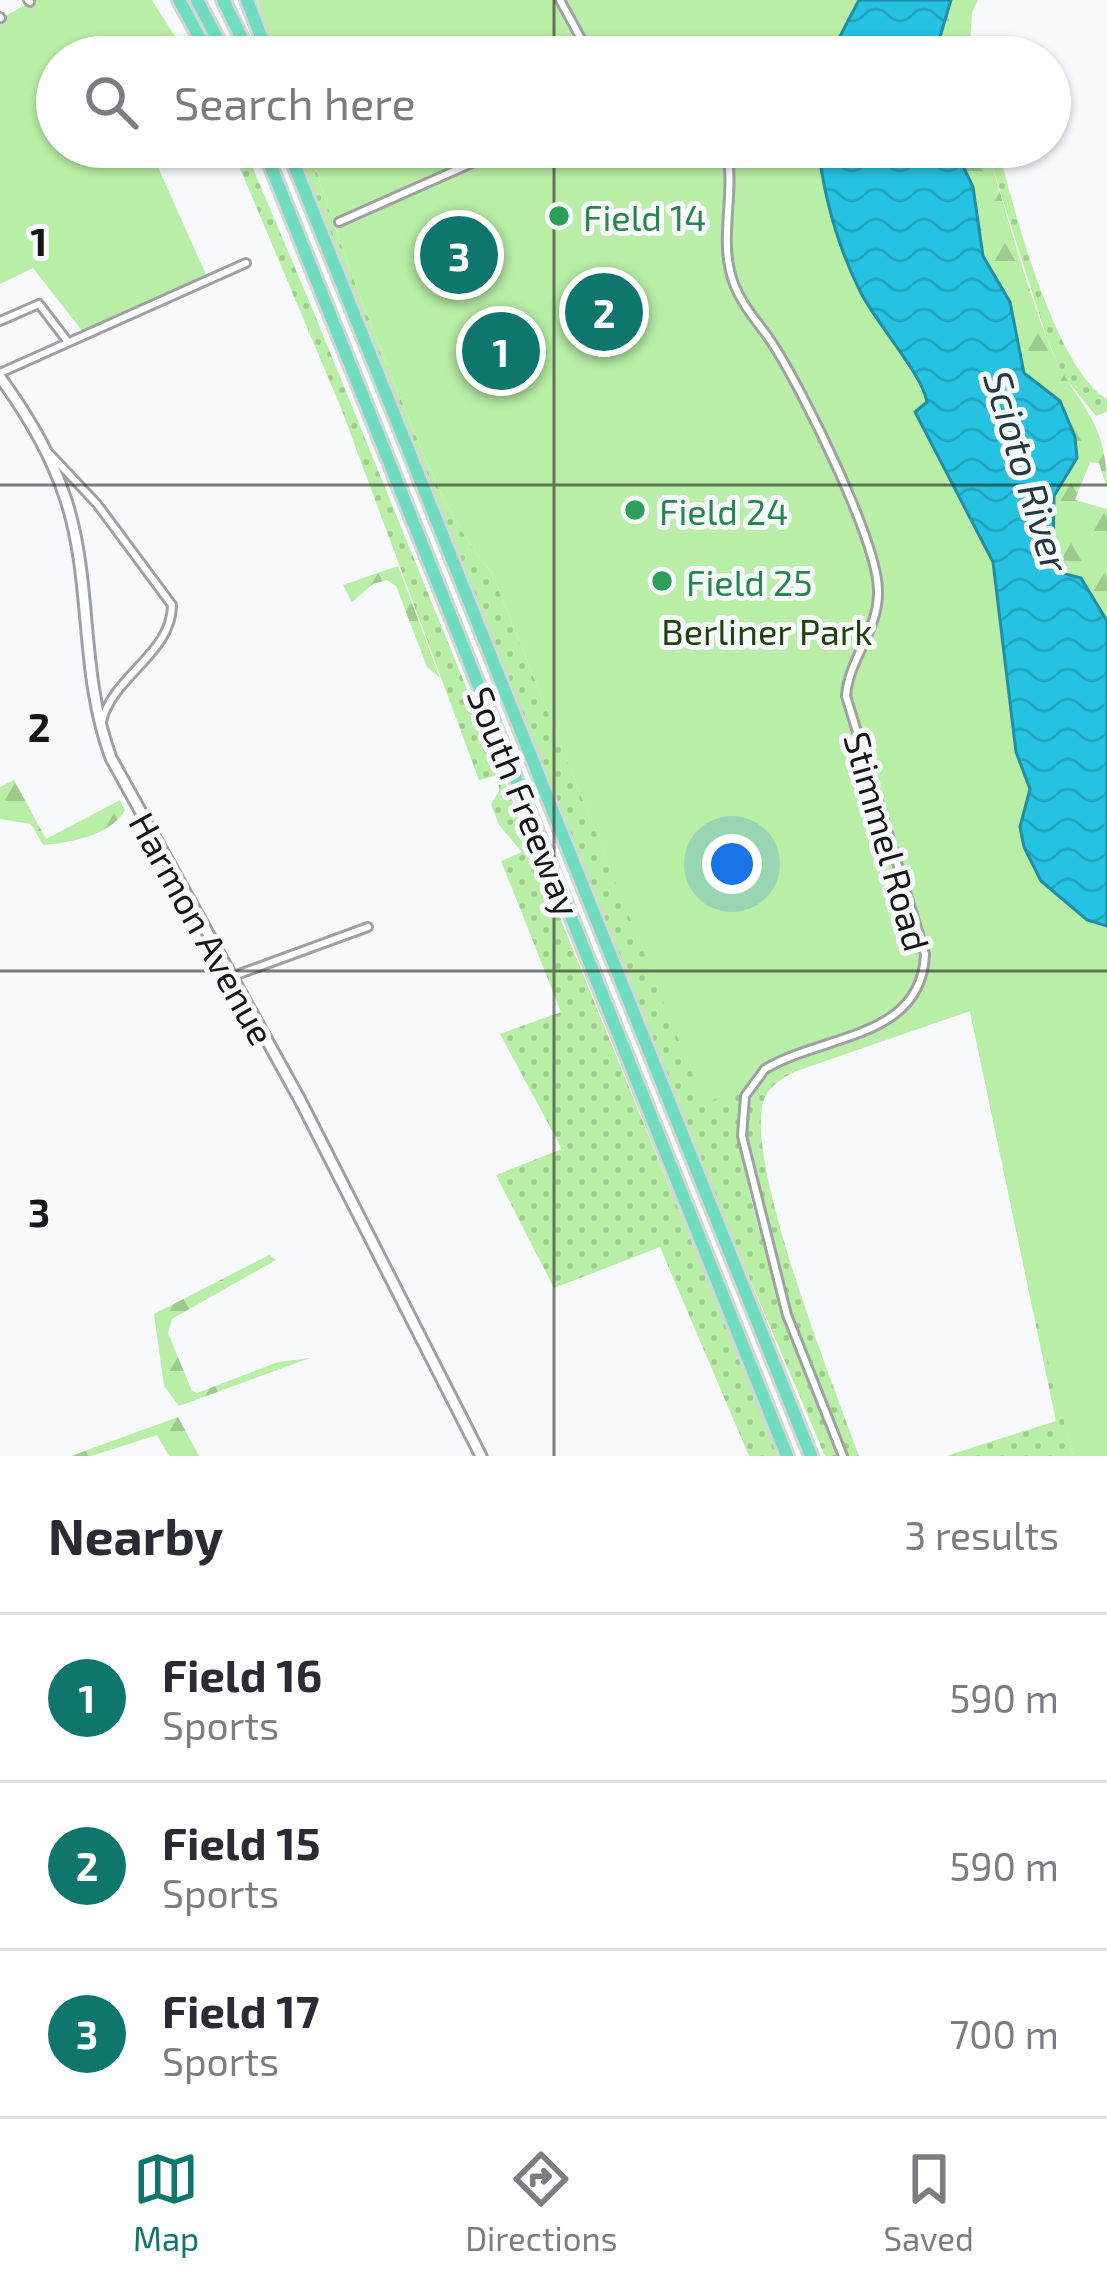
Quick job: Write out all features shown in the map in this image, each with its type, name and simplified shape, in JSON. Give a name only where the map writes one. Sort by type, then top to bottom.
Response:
[{"type":"highway","points":[[179,0],[199,36]]},
{"type":"highway","points":[[197,0],[216,36]]},
{"type":"highway","points":[[223,0],[240,36]]},
{"type":"highway","points":[[247,0],[261,36]]},
{"type":"highway","name":"South Freeway","points":[[270,168],[787,1456]]},
{"type":"highway","name":"South Freeway","points":[[298,168],[811,1456]]},
{"type":"main road","name":"Harmon Avenue","points":[[0,375],[47,452],[74,534],[86,664],[100,729],[124,787],[231,976],[481,1456]]},
{"type":"street","points":[[560,0],[580,36]]},
{"type":"street","points":[[339,222],[461,168]]},
{"type":"street","name":"Stimmel Road","points":[[728,168],[731,196],[726,228],[734,284],[792,377],[871,550],[877,611],[849,674],[846,696],[926,954],[920,991],[898,1016],[765,1069],[753,1082],[741,1115],[774,1273],[843,1456]]},
{"type":"street","points":[[0,375],[246,263]]},
{"type":"street","points":[[0,321],[39,304],[68,342]]},
{"type":"street","points":[[47,452],[69,469],[172,604],[163,637],[114,693],[100,729]]},
{"type":"street","points":[[231,976],[368,927]]},
{"type":"green space","points":[[34,0],[152,0],[175,36],[36,36],[36,168],[158,168],[207,277],[83,332],[33,268],[0,284],[0,19]]},
{"type":"green space","points":[[257,0],[859,0],[842,36],[270,36]]},
{"type":"green space","points":[[951,0],[978,0],[970,36],[940,36]]},
{"type":"green space","points":[[240,168],[253,168],[312,308],[779,1456],[749,1456],[660,1247],[554,1288],[496,1175],[562,1149],[500,1034],[561,1012],[501,861],[522,852],[499,825],[491,804],[499,791],[498,775],[479,780],[341,408]]},
{"type":"green space","points":[[304,168],[316,168],[362,301],[438,487],[462,532],[492,573],[704,1102],[744,1089],[745,1170],[757,1220],[790,1325],[841,1456],[825,1456],[721,1211]]},
{"type":"green space","name":"Berliner Park","points":[[316,168],[821,168],[852,274],[924,390],[927,402],[915,412],[993,562],[1016,752],[1030,789],[1020,827],[1024,847],[1041,881],[1087,920],[1107,926],[1107,1456],[1073,1456],[1028,1285],[970,1011],[704,1103],[492,573],[450,510],[417,440]]},
{"type":"green space","points":[[964,168],[992,168],[1049,344],[1101,443],[1107,488],[1099,463],[1090,462],[1075,500],[1107,509],[1107,621],[1088,587],[1053,565],[1054,496],[1069,474],[1045,389],[1024,373],[1010,302],[983,256],[973,187]]},
{"type":"green space","points":[[993,168],[1004,168],[1025,245],[1054,322],[1088,383],[1107,399],[1107,412],[1096,416],[1063,375]]},
{"type":"green space","points":[[398,566],[440,678],[427,667],[396,586],[387,580],[373,584],[352,602],[343,585]]},
{"type":"green space","points":[[14,780],[46,839],[120,800],[125,810],[100,832],[43,845],[31,824],[0,819],[0,787]]},
{"type":"green space","points":[[981,1006],[1039,1322],[1073,1456],[946,1456],[1056,1421],[970,1011],[945,1019]]},
{"type":"green space","points":[[916,1029],[800,1069],[835,1055]]},
{"type":"green space","points":[[800,1069],[766,1095],[761,1123],[765,1165],[793,1272],[859,1456],[849,1456],[796,1325],[760,1216],[749,1165],[746,1121],[752,1086]]},
{"type":"green space","points":[[269,1255],[276,1260],[172,1319],[168,1333],[192,1391],[197,1393],[278,1362],[310,1358],[179,1406],[164,1386],[154,1314]]},
{"type":"green space","points":[[178,1417],[199,1456],[169,1456],[157,1435],[91,1456],[71,1456]]},
{"type":"water","points":[[859,0],[951,0],[940,36],[840,36]]},
{"type":"water","name":"Scioto River","points":[[821,168],[964,168],[973,187],[983,256],[1010,302],[1024,373],[1060,401],[1075,437],[1077,458],[1054,496],[1053,565],[1058,572],[1081,578],[1107,621],[1107,926],[1087,920],[1041,881],[1024,847],[1020,827],[1030,789],[1016,752],[993,562],[915,412],[927,402],[924,391],[852,274]]},
{"type":"place","name":"Field 14","points":[[559,216]]},
{"type":"place","name":"Field 17","points":[[459,255]]},
{"type":"place","name":"Field 15","points":[[604,312]]},
{"type":"place","name":"Field 16","points":[[501,351]]},
{"type":"place","name":"Field 24","points":[[635,510]]},
{"type":"place","name":"Field 25","points":[[662,581]]}]
